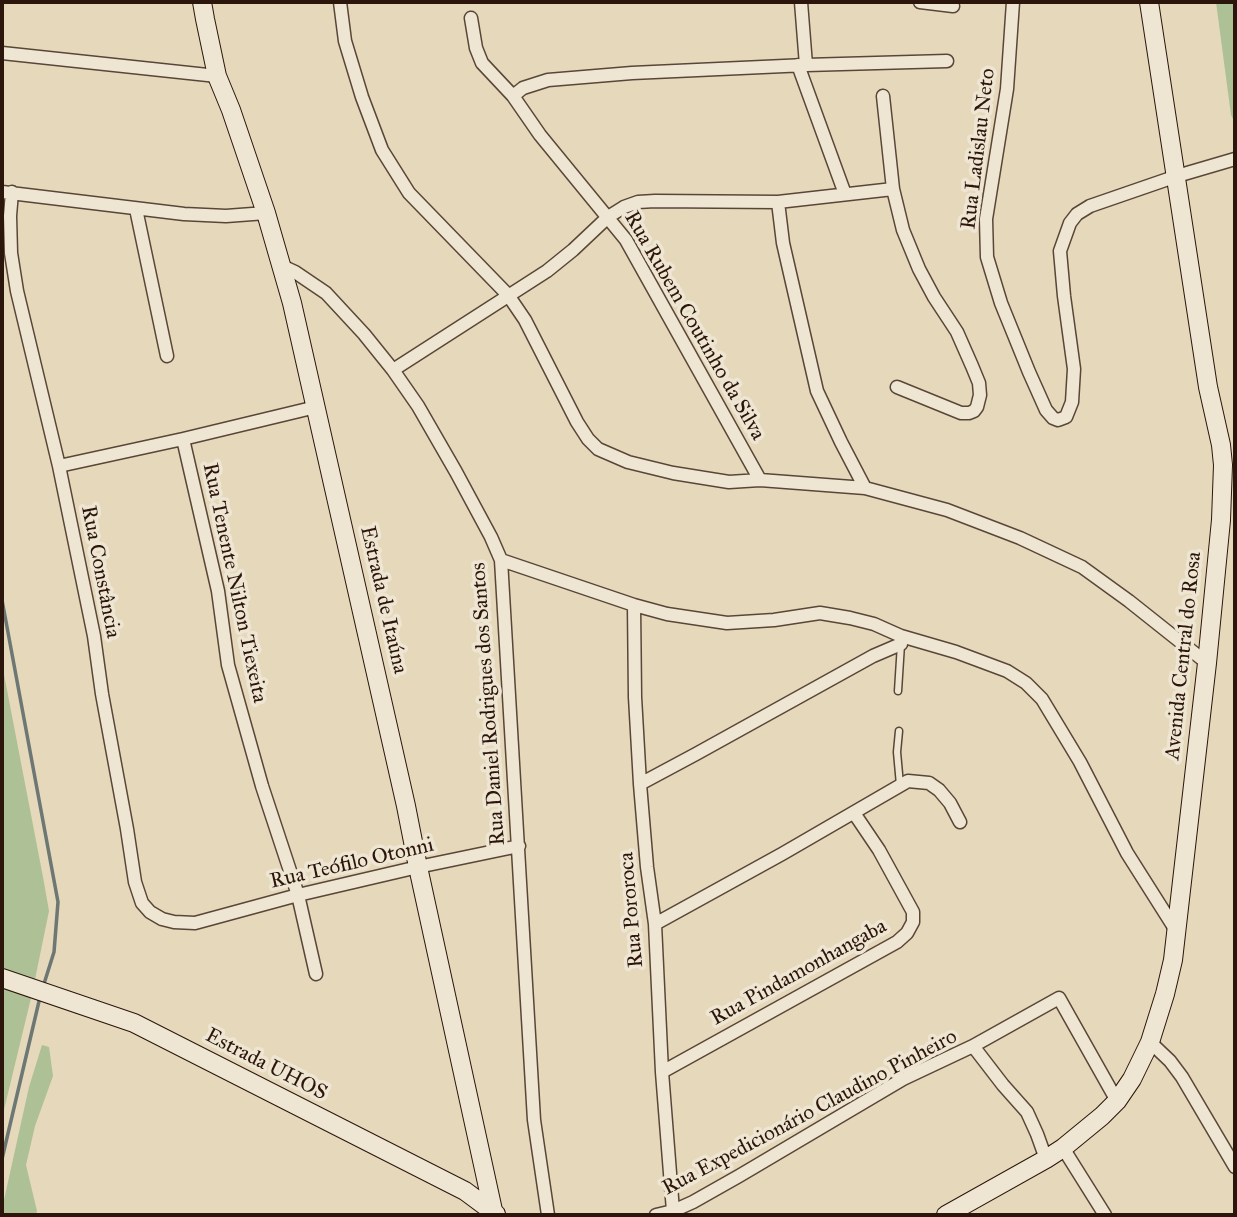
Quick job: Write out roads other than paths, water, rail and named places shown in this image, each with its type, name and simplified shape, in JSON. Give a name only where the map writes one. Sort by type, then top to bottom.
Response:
[{"type":"street","name":"Estrada de Itaúna","points":[[202,2],[217,76],[282,266],[406,806],[495,1214]]},
{"type":"street","points":[[340,2],[345,41],[382,150],[409,193],[508,295],[525,320],[587,439],[598,449],[628,462],[673,474],[729,482],[760,480],[865,488],[947,510],[1020,538],[1082,567],[1207,663]]},
{"type":"street","points":[[801,2],[802,65],[845,194]]},
{"type":"street","points":[[920,2],[953,6]]},
{"type":"street","name":"Rua Ladislau Neto","points":[[1013,2],[1007,89],[986,219],[987,257],[1001,303],[1024,361],[1046,410],[1053,418],[1058,420],[1066,417],[1072,402],[1074,369],[1063,296],[1060,251],[1070,223],[1077,214],[1090,206],[1177,176]]},
{"type":"street","name":"Avenida Central do Rosa","points":[[951,1214],[1063,1148],[1117,1101],[1132,1079],[1150,1042],[1165,994],[1177,932],[1229,466],[1221,445],[1208,387],[1150,2]]},
{"type":"street","name":"Rua Rubem Coutinho da Silva","points":[[471,18],[476,48],[482,63],[513,96],[540,135],[626,240],[760,480]]},
{"type":"street","points":[[2,53],[217,76]]},
{"type":"street","points":[[513,96],[523,88],[548,80],[632,73],[947,61]]},
{"type":"street","points":[[883,96],[892,189],[903,230],[919,269],[957,332],[979,383],[980,395],[974,411],[961,413],[897,387]]},
{"type":"street","points":[[1177,176],[1235,159]]},
{"type":"street","points":[[393,370],[547,271],[608,217],[624,207],[638,202],[655,201],[778,202],[892,189]]},
{"type":"street","points":[[7,192],[136,209],[226,216],[266,214]]},
{"type":"street","name":"Rua Constância","points":[[7,192],[11,253],[17,291],[59,466],[94,636],[135,882],[142,903],[150,912],[174,922],[195,923]]},
{"type":"street","points":[[778,202],[783,243],[817,391],[865,488]]},
{"type":"street","points":[[136,209],[167,356]]},
{"type":"street","name":"Rua Daniel Rodrigues dos Santos","points":[[282,266],[326,293],[393,370],[418,406],[456,472],[501,560],[534,1120],[548,1215]]},
{"type":"street","points":[[59,466],[316,407]]},
{"type":"street","name":"Rua Tenente Nilton Tiexeita","points":[[183,439],[218,591],[228,665],[262,786],[298,895],[316,974]]},
{"type":"street","points":[[501,560],[667,614],[727,623],[820,613],[850,618],[874,624],[901,640],[956,652],[1007,671],[1026,683],[1042,699],[1080,762],[1127,853],[1177,932]]},
{"type":"street","name":"Rua Pororoca","points":[[634,605],[640,784],[655,924],[662,1072],[673,1210]]},
{"type":"street","points":[[640,784],[901,640]]},
{"type":"street","points":[[655,924],[908,781],[929,783],[939,790],[960,822]]},
{"type":"street","name":"Rua Pindamonhangaba","points":[[662,1072],[897,942],[907,933],[913,922],[913,912],[854,813]]},
{"type":"street","name":"Rua Teófilo Otonni","points":[[195,923],[298,895],[519,846]]},
{"type":"street","name":"Estrada UHOS","points":[[2,978],[134,1023],[465,1191],[495,1214]]},
{"type":"street","points":[[973,1046],[1059,998],[1117,1101]]},
{"type":"street","points":[[1150,1042],[1182,1077],[1235,1167]]},
{"type":"street","name":"Rua Expedicionário Claudino Pinheiro","points":[[656,1215],[693,1202],[903,1079],[973,1046],[1027,1112],[1046,1159]]},
{"type":"street","points":[[1063,1148],[1105,1215]]},
{"type":"lane","points":[[898,691],[901,640]]},
{"type":"lane","points":[[899,731],[897,752],[900,785]]},
{"type":"waterway","points":[[2,600],[58,902],[54,952],[43,987]]},
{"type":"waterway","points":[[2,1159],[40,997]]}]
